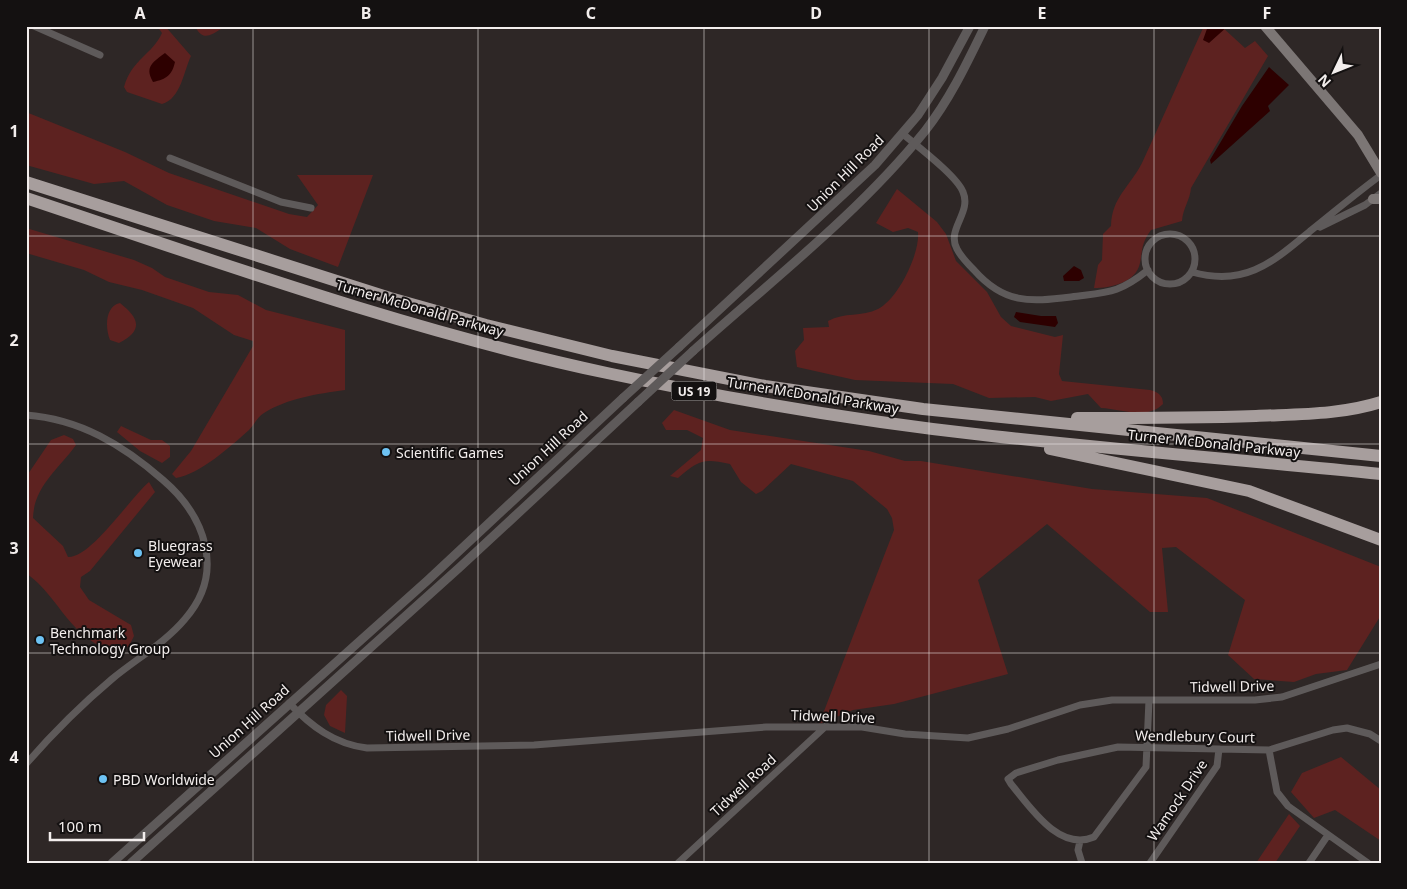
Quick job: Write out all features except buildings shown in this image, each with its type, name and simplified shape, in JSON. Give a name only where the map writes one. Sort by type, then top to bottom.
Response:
[{"type":"highway","name":"Turner McDonald Parkway","points":[[26,182],[365,291],[548,341],[612,356],[845,399],[1002,418],[1381,456]]},
{"type":"highway","name":"Turner McDonald Parkway","points":[[28,198],[340,302],[530,355],[602,372],[754,402],[989,436],[1381,474]]},
{"type":"highway","points":[[1002,418],[1192,418],[1315,414],[1338,412],[1381,402]]},
{"type":"highway","points":[[989,436],[1249,491],[1381,540]]},
{"type":"main road","points":[[1265,26],[1358,135],[1381,174]]},
{"type":"street","points":[[34,26],[100,55]]},
{"type":"street","name":"Union Hill Road","points":[[112,863],[288,703],[428,580],[623,398],[836,204],[875,165],[918,115],[942,78],[970,26]]},
{"type":"street","name":"Union Hill Road","points":[[131,863],[460,567],[693,351],[841,219],[892,170],[914,144],[956,84],[985,26]]},
{"type":"street","points":[[903,134],[963,190],[965,206],[963,215],[954,230],[956,248],[982,280],[996,290],[1021,300],[1034,301],[1102,293],[1123,288],[1148,270]]},
{"type":"street","points":[[170,158],[281,202],[311,208]]},
{"type":"street","points":[[1192,272],[1220,277],[1246,273],[1262,268],[1274,261],[1381,174]]},
{"type":"street","points":[[1306,234],[1378,197]]},
{"type":"street","points":[[1171,234],[1180,236],[1192,247],[1195,255],[1192,272],[1180,282],[1173,284],[1158,281],[1148,270],[1146,253],[1149,245],[1155,239],[1171,234]]},
{"type":"street","points":[[26,415],[44,416],[90,430],[116,443],[151,469],[180,495],[194,513],[204,537],[207,561],[201,592],[186,618],[70,715],[26,764]]},
{"type":"street","name":"Tidwell Drive","points":[[288,703],[314,727],[338,741],[352,746],[376,748],[526,745],[766,727],[826,726],[968,738],[1008,729],[1080,705],[1112,700],[1255,700],[1282,697],[1381,664]]},
{"type":"street","points":[[1082,863],[1078,850],[1080,841],[1094,837],[1099,832],[1146,767],[1149,700]]},
{"type":"street","name":"Tidwell Road","points":[[678,863],[826,726]]},
{"type":"street","name":"Wendlebury Court","points":[[1080,841],[1060,834],[1046,825],[1008,780],[1016,773],[1086,753],[1118,747],[1269,750],[1334,730],[1347,728],[1370,734],[1381,741]]},
{"type":"street","name":"Wamock Drive","points":[[1150,863],[1218,766],[1219,749]]},
{"type":"street","points":[[1269,750],[1275,784],[1282,799],[1294,812],[1368,863]]},
{"type":"street","points":[[1309,863],[1328,835]]},
{"type":"shaded area","points":[[157,26],[165,26],[191,56],[178,90],[174,96],[162,104],[127,92],[124,87],[132,70],[153,47],[162,33]]},
{"type":"shaded area","points":[[195,26],[221,26],[221,29],[206,36],[200,34]]},
{"type":"shaded area","points":[[1204,26],[1221,26],[1245,48],[1255,41],[1268,56],[1191,188],[1182,221],[1151,230],[1144,243],[1138,270],[1128,280],[1107,287],[1094,288],[1098,265],[1102,260],[1103,234],[1111,226],[1114,207],[1142,163]]},
{"type":"shaded area","points":[[1208,26],[1228,26],[1209,43],[1203,40]]},
{"type":"shaded area","points":[[165,53],[175,62],[172,70],[165,78],[153,82],[149,72],[151,65]]},
{"type":"shaded area","points":[[1269,67],[1289,85],[1268,106],[1270,111],[1211,164],[1210,160],[1242,106]]},
{"type":"shaded area","points":[[26,112],[125,152],[169,173],[289,214],[307,217],[318,205],[297,175],[373,175],[338,267],[290,249],[256,228],[214,221],[167,205],[124,181],[94,184],[26,165]]},
{"type":"shaded area","points":[[897,189],[937,222],[946,234],[956,261],[987,292],[1001,317],[1011,326],[1055,337],[1063,335],[1059,374],[1062,381],[1150,390],[1160,394],[1163,404],[1157,409],[1142,413],[1101,408],[1088,394],[1051,401],[1035,397],[989,398],[953,384],[855,380],[797,367],[795,351],[804,340],[803,328],[829,327],[828,321],[834,318],[866,313],[878,309],[886,304],[900,286],[915,252],[918,232],[908,228],[893,232],[876,223]]},
{"type":"shaded area","points":[[26,228],[134,260],[152,268],[165,277],[209,292],[238,295],[266,310],[345,330],[345,390],[303,397],[273,408],[262,414],[249,430],[205,466],[176,478],[172,474],[191,451],[253,346],[253,341],[234,335],[193,308],[142,290],[109,282],[84,270],[26,253]]},
{"type":"shaded area","points":[[1074,266],[1081,270],[1084,278],[1079,281],[1064,281],[1063,276]]},
{"type":"shaded area","points":[[120,303],[135,319],[136,324],[132,333],[119,343],[110,340],[107,324],[111,308]]},
{"type":"shaded area","points":[[1016,312],[1056,316],[1058,323],[1055,327],[1020,322],[1014,317]]},
{"type":"shaded area","points":[[674,410],[730,430],[869,451],[905,461],[921,461],[1092,489],[1207,498],[1381,567],[1381,615],[1347,670],[1316,674],[1294,682],[1254,679],[1228,655],[1245,600],[1176,547],[1162,548],[1168,612],[1150,612],[1047,524],[978,580],[1008,674],[894,704],[853,710],[819,724],[894,530],[892,518],[887,509],[853,481],[791,464],[762,491],[756,494],[741,482],[730,464],[713,461],[702,462],[691,467],[678,478],[670,476],[701,450],[703,438],[687,430],[666,430],[662,423]]},
{"type":"shaded area","points":[[121,426],[151,440],[162,440],[170,446],[170,457],[162,463],[140,451],[117,432]]},
{"type":"shaded area","points":[[64,435],[73,439],[76,445],[48,478],[38,496],[33,518],[63,546],[68,557],[77,555],[99,538],[149,482],[155,492],[90,571],[81,577],[80,587],[89,600],[131,625],[134,636],[129,646],[117,652],[87,638],[76,628],[38,583],[26,573],[26,477],[51,440]]},
{"type":"shaded area","points":[[341,690],[347,696],[345,733],[330,726],[324,715],[326,705]]},
{"type":"shaded area","points":[[1341,757],[1381,790],[1381,841],[1335,810],[1314,818],[1291,792],[1302,773]]},
{"type":"shaded area","points":[[1289,814],[1300,826],[1275,863],[1256,863]]},
{"type":"place","name":"Scientific Games","points":[[386,452]]},
{"type":"place","name":"Bluegrass Eyewear","points":[[138,553]]},
{"type":"place","name":"Benchmark Technology Group","points":[[40,640]]},
{"type":"place","name":"PBD Worldwide","points":[[103,779]]}]
